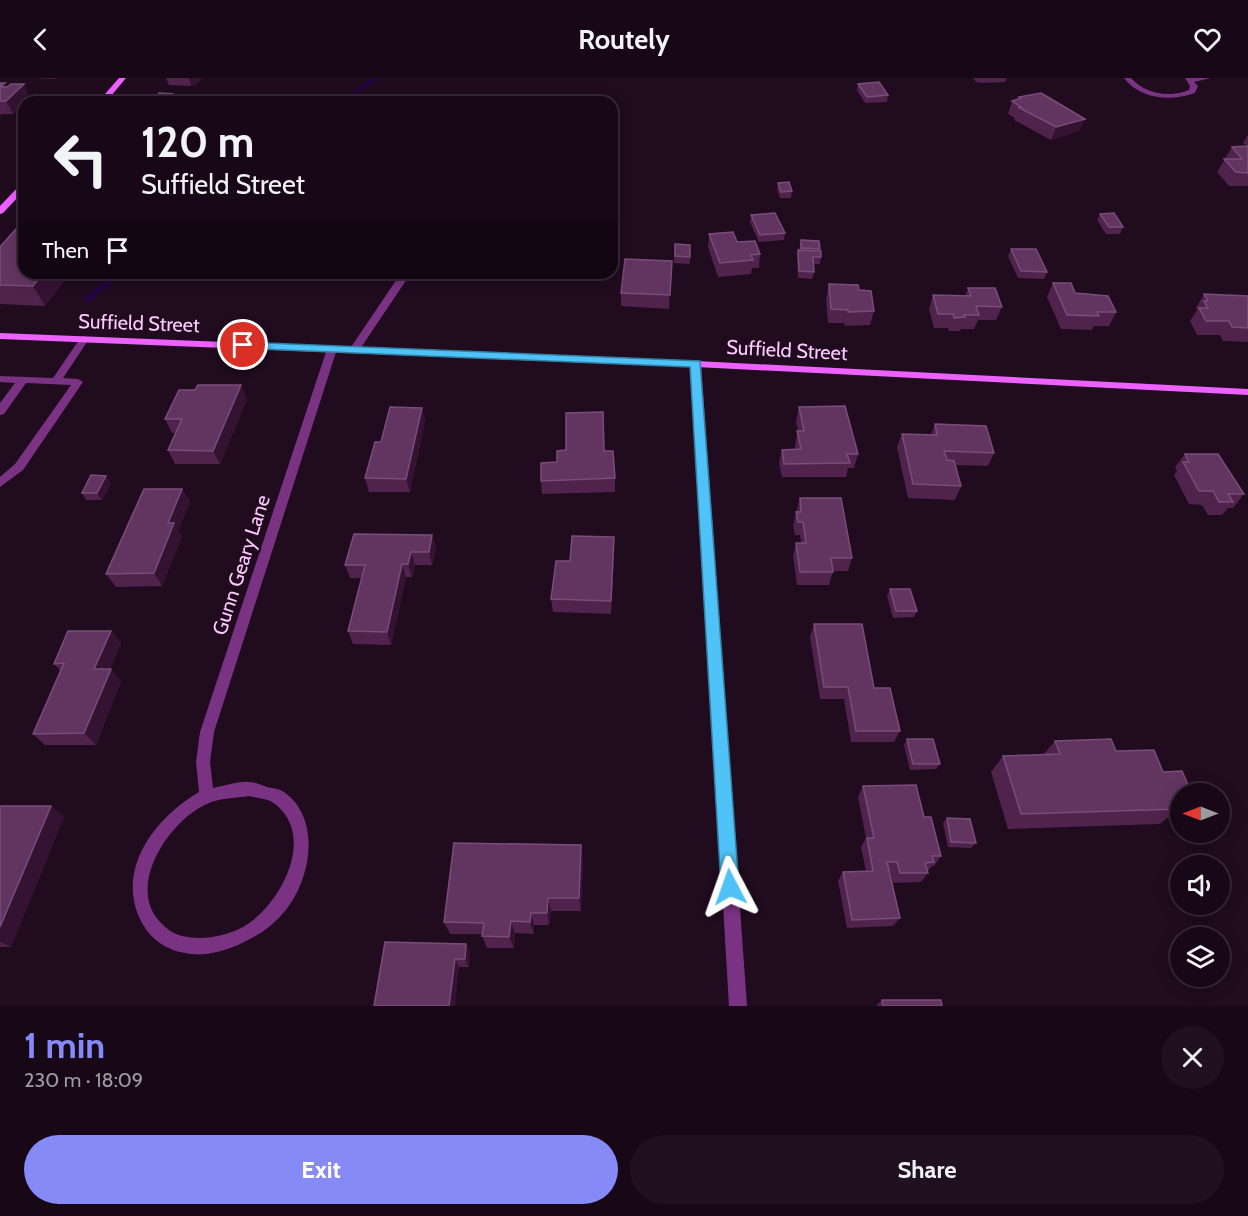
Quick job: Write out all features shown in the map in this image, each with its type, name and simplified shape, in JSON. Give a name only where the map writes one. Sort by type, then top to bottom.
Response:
[{"type":"main road","points":[[107,96],[123,78]]},
{"type":"main road","points":[[0,211],[18,192]]},
{"type":"main road","name":"Suffield Street","points":[[0,336],[696,364],[1248,392]]},
{"type":"street","points":[[1127,78],[1139,89],[1166,96],[1179,96],[1192,91],[1194,86],[1189,79]]},
{"type":"street","points":[[1189,79],[1208,78]]},
{"type":"street","points":[[354,350],[402,279]]},
{"type":"street","points":[[56,381],[84,339]]},
{"type":"street","name":"Gunn Geary Lane","points":[[207,796],[202,762],[207,732],[332,349]]},
{"type":"street","points":[[696,364],[738,1006]]},
{"type":"street","points":[[0,379],[78,382],[19,467],[0,483]]},
{"type":"street","points":[[0,411],[23,380]]},
{"type":"street","points":[[237,788],[250,788],[276,796],[286,804],[300,825],[303,853],[295,883],[286,898],[262,924],[247,934],[215,946],[183,946],[170,941],[149,923],[143,911],[140,883],[148,853],[167,825],[179,814],[207,796],[237,788]]},
{"type":"building","points":[[879,82],[888,95],[867,97],[858,84]]},
{"type":"building","points":[[24,84],[6,101],[0,101],[0,87]]},
{"type":"building","points":[[159,93],[173,94],[172,96],[157,96]]},
{"type":"building","points":[[1041,93],[1085,119],[1056,127],[1018,107],[1021,107],[1012,101],[1021,98],[1019,97]]},
{"type":"building","points":[[1248,146],[1248,173],[1236,172],[1224,159],[1242,159],[1232,147]]},
{"type":"building","points":[[789,182],[792,191],[781,192],[778,183]]},
{"type":"building","points":[[775,213],[785,233],[760,235],[751,215]]},
{"type":"building","points":[[1114,213],[1123,227],[1109,227],[1100,214]]},
{"type":"building","points":[[18,227],[18,279],[38,279],[33,286],[0,285],[0,247]]},
{"type":"building","points":[[733,232],[737,242],[755,241],[760,254],[751,255],[753,260],[720,263],[709,234]]},
{"type":"building","points":[[801,240],[819,241],[820,249],[801,248]]},
{"type":"building","points":[[675,244],[690,245],[690,257],[675,256]]},
{"type":"building","points":[[1011,249],[1036,249],[1047,272],[1021,271]]},
{"type":"building","points":[[798,250],[821,251],[821,257],[813,257],[814,272],[799,271]]},
{"type":"building","points":[[625,259],[672,261],[670,295],[621,293]]},
{"type":"building","points":[[1053,283],[1071,283],[1075,293],[1108,296],[1116,312],[1097,312],[1099,316],[1067,315]]},
{"type":"building","points":[[829,284],[858,285],[859,290],[871,291],[874,311],[848,312],[848,310],[831,309]]},
{"type":"building","points":[[968,288],[995,288],[1002,307],[976,306],[979,315],[964,315],[965,317],[954,318],[953,314],[938,314],[933,295],[971,296]]},
{"type":"building","points":[[1204,294],[1248,296],[1248,328],[1232,327],[1229,321],[1206,321],[1199,308],[1208,308],[1204,301],[1208,301]]},
{"type":"building","points":[[198,385],[241,385],[213,451],[168,450],[182,419],[165,419],[179,390],[195,390]]},
{"type":"building","points":[[845,406],[858,454],[847,454],[850,463],[784,464],[782,450],[801,449],[797,431],[804,431],[799,407]]},
{"type":"building","points":[[390,407],[422,408],[406,479],[365,478],[375,442],[381,442]]},
{"type":"building","points":[[603,412],[604,451],[613,451],[615,478],[541,481],[541,463],[557,462],[557,451],[566,450],[566,413]]},
{"type":"building","points":[[935,424],[986,426],[994,453],[944,451],[947,460],[954,461],[961,486],[913,484],[902,434],[937,435]]},
{"type":"building","points":[[1185,454],[1218,454],[1244,494],[1228,494],[1233,502],[1219,502],[1213,491],[1199,491],[1183,462],[1189,462]]},
{"type":"building","points":[[91,475],[106,476],[97,493],[82,493]]},
{"type":"building","points":[[144,489],[182,489],[168,523],[174,523],[154,573],[106,574]]},
{"type":"building","points":[[800,498],[841,498],[852,558],[831,558],[833,572],[800,572],[796,543],[806,543],[803,522],[798,522],[796,512],[801,512]]},
{"type":"building","points":[[354,534],[432,535],[429,552],[411,552],[408,564],[402,564],[387,632],[348,631],[365,565],[345,565]]},
{"type":"building","points":[[572,536],[614,537],[611,601],[551,599],[556,561],[570,561]]},
{"type":"building","points":[[890,589],[910,589],[917,611],[896,611]]},
{"type":"building","points":[[814,624],[862,624],[874,688],[890,688],[900,731],[856,731],[848,687],[824,687]]},
{"type":"building","points":[[68,631],[111,631],[94,669],[111,669],[84,733],[33,734],[64,663],[54,664]]},
{"type":"building","points":[[907,739],[933,739],[940,764],[913,764]]},
{"type":"building","points":[[1111,739],[1116,751],[1154,750],[1163,772],[1182,771],[1187,783],[1170,783],[1170,809],[1021,814],[1003,756],[1060,754],[1055,741]]},
{"type":"building","points":[[916,785],[924,817],[931,817],[941,856],[932,856],[934,862],[925,863],[928,873],[900,873],[897,862],[887,862],[900,918],[852,920],[843,872],[873,871],[867,838],[874,838],[863,786]]},
{"type":"building","points":[[0,806],[51,806],[0,927]]},
{"type":"building","points":[[947,818],[970,819],[976,843],[951,842]]},
{"type":"building","points":[[454,843],[581,845],[579,898],[548,898],[547,913],[531,913],[530,922],[511,921],[509,937],[482,936],[484,923],[444,922]]},
{"type":"building","points":[[385,942],[466,944],[465,959],[455,959],[449,1006],[374,1006]]},
{"type":"building","points":[[882,1000],[941,1000],[942,1006],[883,1006]]},
{"type":"waterway","points":[[352,96],[376,78]]},
{"type":"waterway","points":[[87,300],[112,279]]},
{"type":"route","points":[[243,345],[696,364],[730,887]]}]
